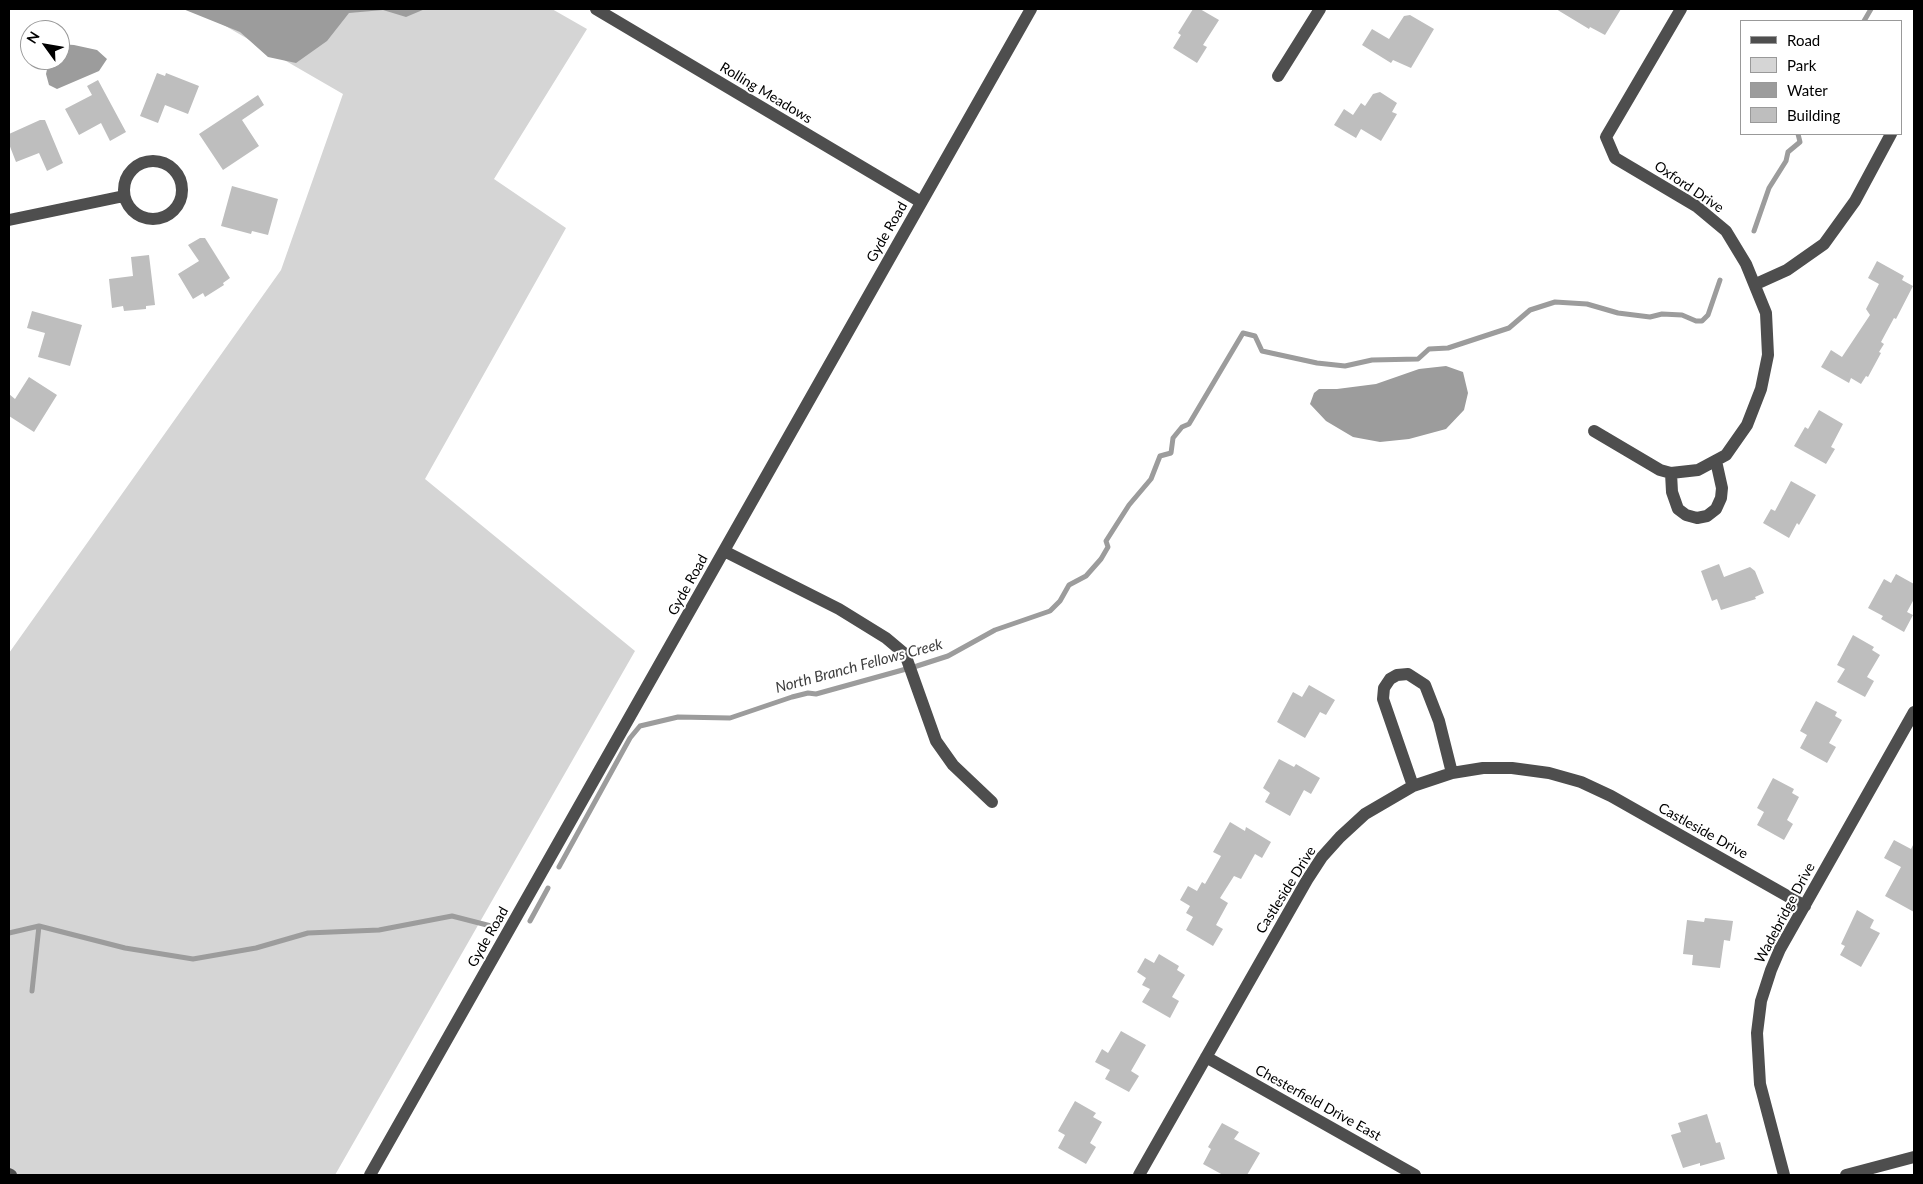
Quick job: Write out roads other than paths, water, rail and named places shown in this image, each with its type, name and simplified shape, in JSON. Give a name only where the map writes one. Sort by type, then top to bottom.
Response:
[{"type":"street","name":"Rolling Meadows","points":[[596,9],[922,202]]},
{"type":"street","name":"Gyde Road","points":[[370,1175],[1031,9]]},
{"type":"street","points":[[1278,76],[1320,9]]},
{"type":"street","name":"Oxford Drive","points":[[1594,431],[1660,470],[1671,473],[1698,470],[1726,455],[1747,425],[1761,389],[1768,355],[1766,313],[1756,284],[1726,231],[1696,206],[1615,158],[1606,137],[1681,9]]},
{"type":"street","points":[[1756,284],[1787,270],[1824,244],[1855,201],[1891,135]]},
{"type":"street","points":[[148,162],[159,162],[170,166],[178,174],[182,184],[182,196],[178,207],[170,215],[159,219],[148,219],[137,215],[129,207],[124,196],[124,185],[129,174],[137,166],[148,162]]},
{"type":"street","points":[[9,220],[124,196]]},
{"type":"street","points":[[1671,473],[1672,492],[1678,509],[1686,515],[1697,518],[1707,516],[1716,509],[1721,498],[1722,488],[1716,461]]},
{"type":"street","points":[[724,551],[839,609],[886,638],[905,654],[936,741],[953,765],[992,802]]},
{"type":"street","points":[[1413,786],[1383,698],[1384,688],[1390,679],[1397,675],[1408,674],[1425,685],[1439,721],[1452,773]]},
{"type":"street","name":"Wadebridge Drive","points":[[1784,1175],[1760,1084],[1757,1033],[1762,1001],[1771,970],[1914,712]]},
{"type":"street","name":"Castleside Drive","points":[[1139,1175],[1322,857],[1364,814],[1413,786],[1452,773],[1483,768],[1512,768],[1549,773],[1581,782],[1618,800],[1805,906]]},
{"type":"street","name":"Chesterfield Drive East","points":[[1206,1057],[1415,1175]]},
{"type":"street","points":[[1846,1175],[1914,1156]]},
{"type":"water","points":[[183,9],[425,9],[406,17],[383,10],[349,13],[327,41],[296,63],[268,57],[240,32]]},
{"type":"water","points":[[70,45],[97,50],[107,59],[99,71],[57,89],[49,85],[47,70],[70,70]]},
{"type":"water","points":[[1446,366],[1463,372],[1468,393],[1464,410],[1446,429],[1409,439],[1380,442],[1353,437],[1326,421],[1310,404],[1314,393],[1319,389],[1337,389],[1376,384],[1419,369]]},
{"type":"waterway","name":"North Branch Fellows Creek","points":[[1865,20],[1871,9]]},
{"type":"waterway","name":"North Branch Fellows Creek","points":[[1754,231],[1769,188],[1786,161],[1788,152],[1800,142],[1798,135]]},
{"type":"waterway","name":"North Branch Fellows Creek","points":[[559,867],[630,738],[640,726],[678,717],[730,718],[792,697],[808,693],[816,694],[917,666],[948,656],[995,630],[1050,611],[1060,601],[1069,585],[1086,576],[1101,559],[1108,547],[1106,541],[1129,505],[1151,479],[1160,456],[1171,453],[1173,438],[1182,427],[1189,424],[1243,333],[1255,336],[1262,351],[1317,363],[1345,366],[1372,360],[1418,359],[1429,349],[1448,348],[1509,328],[1530,310],[1555,302],[1587,304],[1618,313],[1650,317],[1662,314],[1682,315],[1696,321],[1702,321],[1708,315],[1720,280]]},
{"type":"waterway","name":"North Branch Fellows Creek","points":[[530,921],[548,888]]},
{"type":"waterway","name":"North Branch Fellows Creek","points":[[9,933],[39,926],[125,948],[193,959],[256,948],[308,933],[379,930],[452,916],[491,926]]},
{"type":"waterway","points":[[32,991],[39,926]]}]
